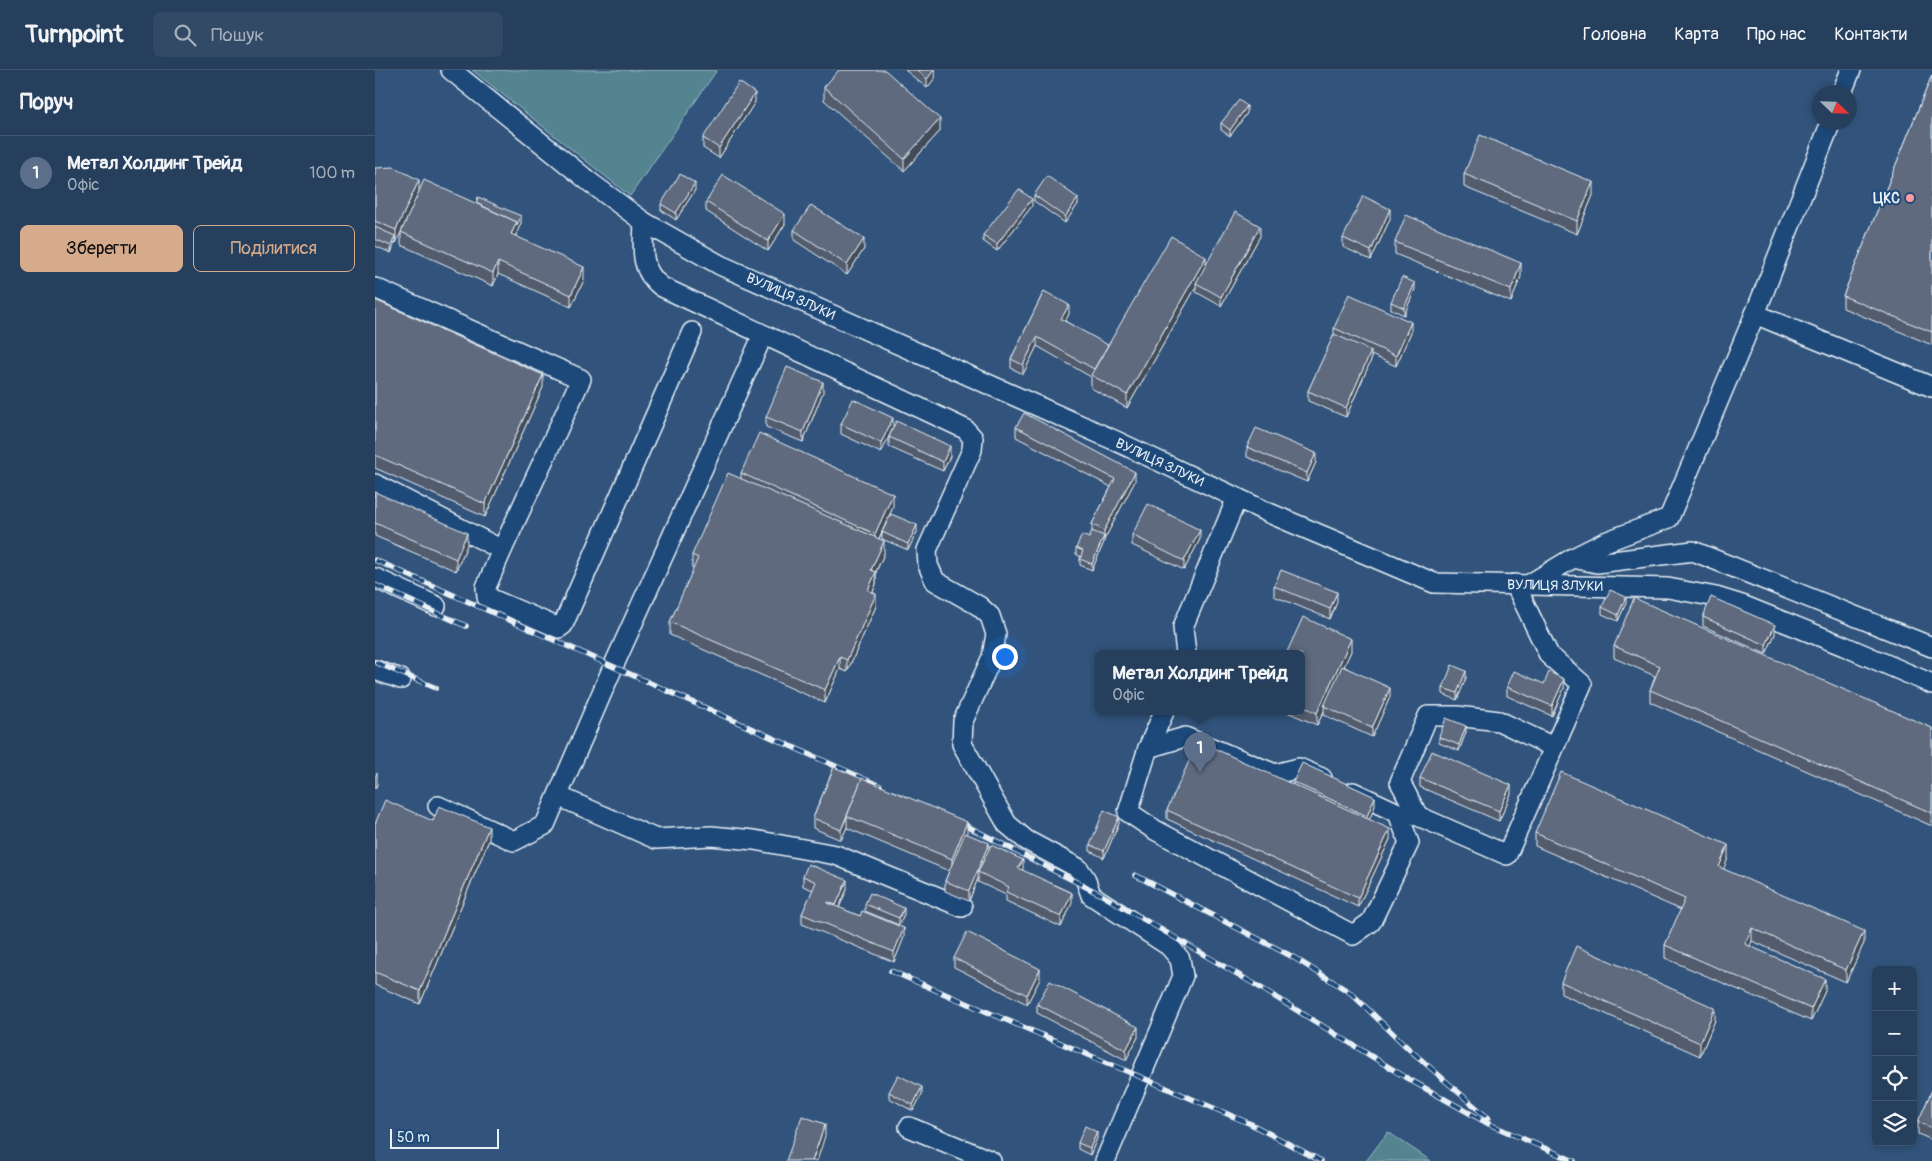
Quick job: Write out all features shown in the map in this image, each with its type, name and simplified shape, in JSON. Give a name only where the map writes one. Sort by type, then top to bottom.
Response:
[{"type":"street","name":"ВУЛИЦЯ ЗЛУКИ","points":[[451,70],[644,222],[720,265],[1116,441],[1237,498],[1433,583],[1668,588],[1716,597],[1742,605],[1845,646],[1932,684]]},
{"type":"street","points":[[1846,85],[1851,70]]},
{"type":"street","points":[[1553,747],[1499,721],[1457,716],[1428,716],[1399,782],[1417,816],[1507,855],[1582,684],[1549,655],[1523,584],[1605,542],[1669,518],[1755,314],[1828,130]]},
{"type":"street","points":[[644,222],[643,252],[646,268],[652,280],[662,287],[965,430],[973,438],[972,450],[927,550],[928,566],[935,581],[979,606],[990,616],[996,634],[992,657],[963,721],[962,744],[1007,824],[1026,840],[1078,868],[1085,878],[1091,895],[1169,946],[1180,959],[1183,976],[1105,1161]]},
{"type":"street","points":[[375,288],[581,379],[501,550],[486,587],[487,597],[559,628],[567,615],[692,332]]},
{"type":"street","points":[[1755,314],[1932,387]]},
{"type":"street","points":[[437,806],[514,841],[545,825],[617,658],[763,335]]},
{"type":"street","points":[[375,484],[501,550]]},
{"type":"street","points":[[1186,650],[1183,627],[1237,498]]},
{"type":"street","points":[[1573,558],[1597,563],[1693,551],[1932,647]]},
{"type":"street","points":[[375,578],[436,606]]},
{"type":"street","points":[[375,670],[401,680]]},
{"type":"street","points":[[1148,748],[1185,738],[1275,774],[1299,768],[1398,813],[1409,843],[1371,922],[1353,935],[1155,830],[1128,812],[1148,748],[1163,715]]},
{"type":"street","points":[[558,796],[655,839],[720,837],[754,840],[836,855],[963,907]]},
{"type":"street","points":[[909,1127],[991,1161]]},
{"type":"green space","points":[[472,70],[717,70],[630,196]]},
{"type":"green space","points":[[1388,1132],[1431,1161],[1366,1161]]},
{"type":"building","points":[[839,70],[885,70],[940,119],[904,159],[824,87]]},
{"type":"building","points":[[917,70],[934,70],[927,79]]},
{"type":"building","name":"ЦКС","points":[[1932,75],[1932,332],[1843,296]]},
{"type":"building","points":[[739,82],[755,93],[719,148],[703,138]]},
{"type":"building","points":[[1239,100],[1247,106],[1230,130],[1221,123]]},
{"type":"building","points":[[1480,135],[1593,182],[1577,221],[1464,174]]},
{"type":"building","points":[[394,167],[419,180],[396,230],[375,221],[375,168]]},
{"type":"building","points":[[680,174],[695,183],[676,213],[661,204]]},
{"type":"building","points":[[723,175],[785,214],[768,241],[706,202]]},
{"type":"building","points":[[1047,176],[1078,198],[1065,217],[1034,195]]},
{"type":"building","points":[[424,180],[517,222],[511,234],[584,267],[571,295],[498,262],[493,273],[401,232]]},
{"type":"building","points":[[1019,189],[1032,199],[997,244],[983,235]]},
{"type":"building","points":[[1363,196],[1390,209],[1371,251],[1343,238]]},
{"type":"building","points":[[478,197],[521,216],[517,225],[517,222],[476,203]]},
{"type":"building","points":[[811,205],[864,239],[847,265],[794,230]]},
{"type":"building","points":[[1235,212],[1260,226],[1221,297],[1196,283]]},
{"type":"building","points":[[1406,215],[1521,263],[1511,290],[1395,242]]},
{"type":"building","points":[[375,227],[395,236],[391,246],[375,239]]},
{"type":"building","points":[[1171,236],[1206,257],[1127,395],[1091,375]]},
{"type":"building","points":[[1402,277],[1415,283],[1404,308],[1391,302]]},
{"type":"building","points":[[1044,291],[1069,305],[1061,319],[1108,345],[1094,369],[1037,337],[1023,365],[1011,359]]},
{"type":"building","points":[[1349,294],[1411,322],[1396,356],[1334,328]]},
{"type":"building","points":[[375,300],[543,375],[485,504],[375,455]]},
{"type":"building","points":[[1334,334],[1371,351],[1346,408],[1308,391]]},
{"type":"building","points":[[787,367],[823,382],[803,432],[766,417]]},
{"type":"building","points":[[853,399],[893,418],[881,443],[841,424]]},
{"type":"building","points":[[1024,413],[1135,472],[1104,531],[1092,524],[1115,479],[1016,427]]},
{"type":"building","points":[[896,421],[950,446],[943,462],[889,437]]},
{"type":"building","points":[[1256,428],[1316,453],[1307,473],[1247,447]]},
{"type":"building","points":[[759,433],[893,494],[875,534],[741,473]]},
{"type":"building","points":[[728,473],[884,541],[871,570],[876,572],[868,590],[876,594],[847,660],[840,657],[825,690],[670,622],[698,558],[692,555]]},
{"type":"building","points":[[375,492],[467,533],[456,559],[375,523]]},
{"type":"building","points":[[1148,504],[1200,530],[1184,561],[1132,535]]},
{"type":"building","points":[[891,514],[917,525],[908,544],[882,532]]},
{"type":"building","points":[[1092,531],[1104,536],[1092,564],[1080,559],[1083,551],[1076,548],[1082,535],[1089,538]]},
{"type":"building","points":[[1281,570],[1337,592],[1330,609],[1274,586]]},
{"type":"building","points":[[1610,590],[1626,597],[1618,615],[1602,607]]},
{"type":"building","points":[[1711,597],[1775,625],[1766,645],[1703,617]]},
{"type":"building","points":[[1634,598],[1932,728],[1932,813],[1650,690],[1660,666],[1614,646]]},
{"type":"building","points":[[1303,617],[1351,639],[1317,713],[1305,707],[1305,650],[1288,650]]},
{"type":"building","points":[[1452,665],[1466,671],[1457,693],[1443,688]]},
{"type":"building","points":[[1342,666],[1390,688],[1372,728],[1324,706]]},
{"type":"building","points":[[1514,671],[1544,684],[1549,672],[1564,679],[1552,706],[1507,687]]},
{"type":"building","points":[[1446,718],[1466,726],[1459,745],[1439,737]]},
{"type":"building","points":[[1198,741],[1390,829],[1358,898],[1167,810]]},
{"type":"building","points":[[1432,751],[1511,785],[1499,811],[1420,778]]},
{"type":"building","points":[[1302,763],[1375,797],[1367,816],[1293,782]]},
{"type":"building","points":[[834,767],[862,779],[841,830],[813,818]]},
{"type":"building","points":[[1561,772],[1728,845],[1719,867],[1864,931],[1846,970],[1752,928],[1745,944],[1825,979],[1811,1009],[1665,945],[1685,899],[1535,833]]},
{"type":"building","points":[[862,778],[967,822],[952,859],[847,816]]},
{"type":"building","points":[[385,800],[433,821],[439,806],[489,827],[420,991],[375,972],[375,824]]},
{"type":"building","points":[[1104,810],[1119,817],[1104,851],[1090,845]]},
{"type":"building","points":[[965,833],[989,843],[969,891],[945,881]]},
{"type":"building","points":[[991,845],[1023,860],[1018,868],[1072,893],[1061,917],[1006,892],[1009,887],[978,872]]},
{"type":"building","points":[[808,864],[847,880],[836,905],[828,903],[860,916],[862,911],[904,928],[894,952],[802,914],[816,882],[803,876]]},
{"type":"building","points":[[870,893],[904,908],[899,918],[865,904]]},
{"type":"building","points":[[967,932],[1040,969],[1027,995],[954,958]]},
{"type":"building","points":[[1576,946],[1715,1008],[1700,1043],[1561,982]]},
{"type":"building","points":[[1050,981],[1138,1027],[1126,1050],[1037,1004]]},
{"type":"building","points":[[898,1075],[922,1087],[913,1105],[889,1092]]},
{"type":"building","points":[[1932,1090],[1932,1128],[1918,1122]]},
{"type":"building","points":[[802,1116],[825,1124],[812,1161],[786,1161]]},
{"type":"building","points":[[1085,1126],[1097,1132],[1090,1148],[1078,1143]]},
{"type":"railway","points":[[375,560],[880,786]]},
{"type":"railway","points":[[375,585],[466,626]]},
{"type":"railway","points":[[375,662],[436,688]]},
{"type":"railway","points":[[955,820],[1102,895],[1256,985],[1405,1077],[1489,1124],[1574,1161]]},
{"type":"railway","points":[[1135,875],[1293,957],[1351,993],[1410,1050],[1488,1118]]},
{"type":"railway","points":[[891,971],[1251,1124],[1321,1161]]},
{"type":"place","name":"ЦКС","points":[[1910,198]]},
{"type":"place","name":"Метал Холдинг Трейд","points":[[1200,773]]}]
